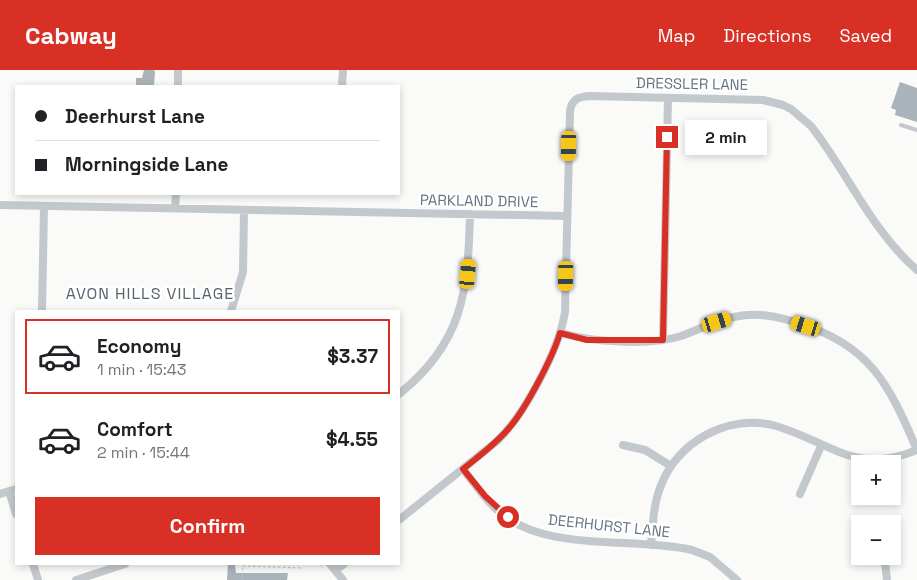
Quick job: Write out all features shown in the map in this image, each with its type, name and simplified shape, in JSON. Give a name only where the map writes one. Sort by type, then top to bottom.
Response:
[{"type":"street","points":[[178,70],[178,85]]},
{"type":"street","points":[[342,70],[342,85]]},
{"type":"street","name":"DRESSLER LANE","points":[[400,519],[496,442],[513,424],[522,410],[560,333],[565,312],[570,111],[572,102],[582,96],[763,100],[783,105],[798,114],[816,132],[884,234],[898,252],[917,270]]},
{"type":"street","points":[[663,340],[668,98]]},
{"type":"street","points":[[175,208],[176,195]]},
{"type":"street","name":"PARKLAND DRIVE","points":[[0,205],[567,216]]},
{"type":"street","points":[[42,310],[44,206]]},
{"type":"street","points":[[231,310],[243,272],[244,210]]},
{"type":"street","points":[[400,393],[433,360],[455,322],[466,284],[470,214]]},
{"type":"street","points":[[560,333],[587,340],[663,340],[745,315],[772,316],[820,330],[850,347],[866,360],[880,376],[897,405],[917,450],[892,458],[870,459],[852,457],[775,426],[752,423],[738,424],[719,429],[698,439],[682,452],[671,466],[657,495],[651,545]]},
{"type":"street","points":[[623,445],[646,450],[671,466]]},
{"type":"street","points":[[800,494],[821,446]]},
{"type":"street","name":"DEERHURST LANE","points":[[463,469],[498,510],[518,524],[539,533],[559,538],[683,548],[700,552],[719,564],[737,580]]},
{"type":"street","points":[[0,494],[13,490],[15,506]]},
{"type":"street","points":[[33,565],[38,580]]},
{"type":"street","points":[[76,580],[99,568],[119,565]]},
{"type":"street","points":[[885,565],[887,580]]},
{"type":"street","points":[[333,567],[343,580]]},
{"type":"lane","points":[[901,125],[917,130]]},
{"type":"path","points":[[242,580],[243,565],[301,568]]},
{"type":"building","points":[[144,70],[154,70],[154,85],[136,85],[136,78],[142,78]]},
{"type":"building","points":[[900,82],[917,88],[917,122],[895,115],[896,110],[891,108]]},
{"type":"building","points":[[228,565],[235,565],[236,573],[288,573],[287,580],[227,580]]},
{"type":"district","name":"AVON HILLS VILLAGE","points":[[150,293]]},
{"type":"route","points":[[508,517],[498,510],[463,469],[496,442],[513,424],[554,350],[560,333],[587,340],[663,340],[667,137]]}]
